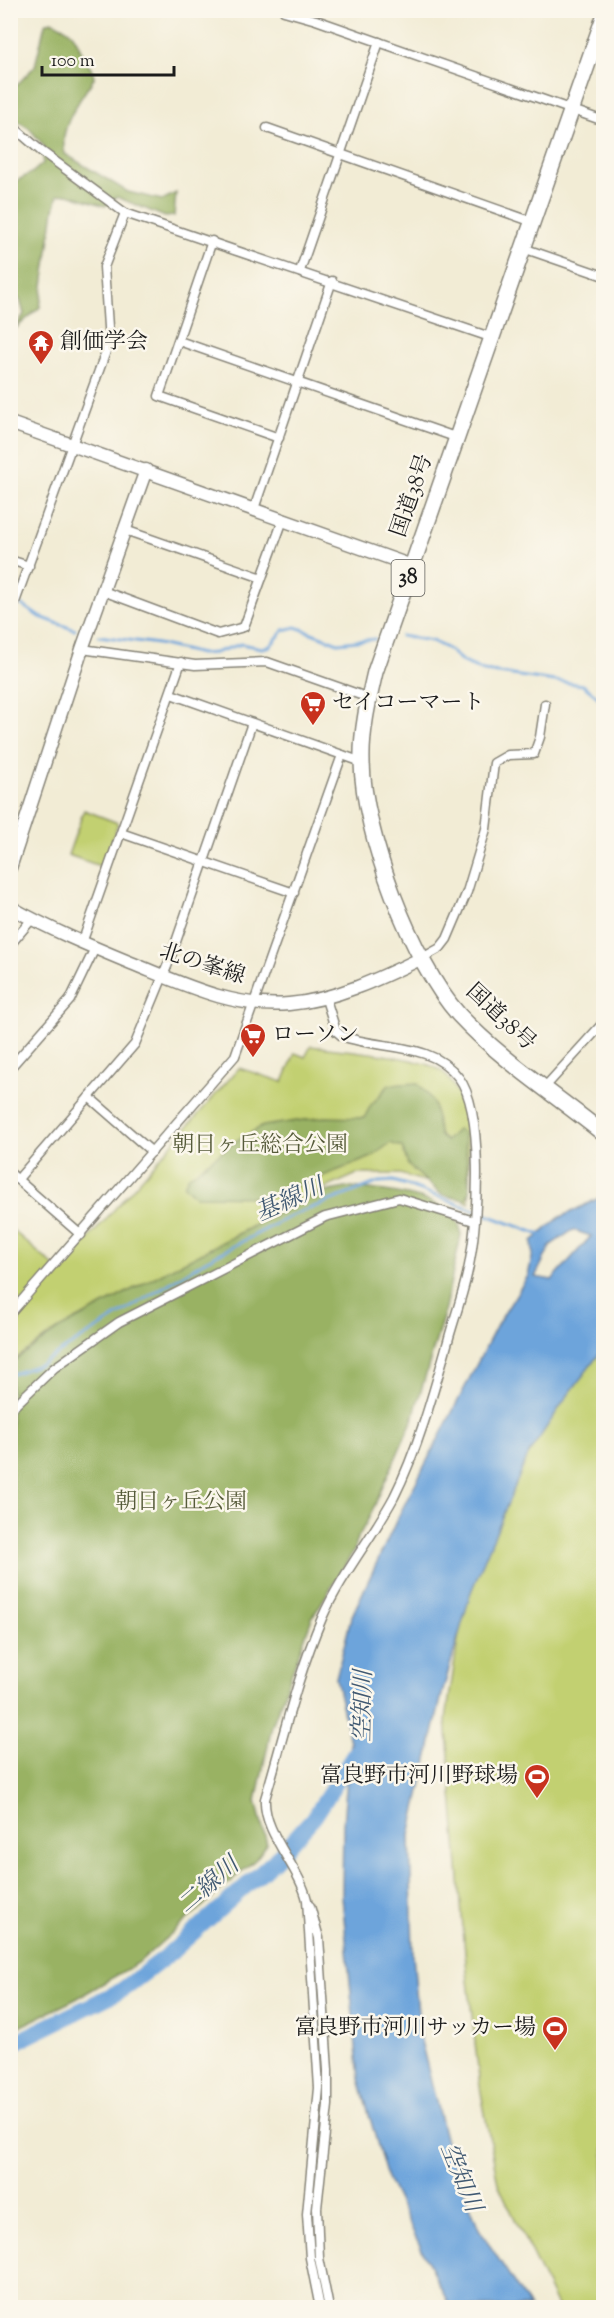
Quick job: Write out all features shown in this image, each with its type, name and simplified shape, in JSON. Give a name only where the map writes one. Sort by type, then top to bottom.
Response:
[{"type":"highway","name":"国道38号","points":[[603,17],[412,567],[369,698],[362,762],[364,789],[375,840],[422,958],[444,996],[458,1014],[491,1045],[603,1134]]},
{"type":"street","points":[[284,11],[603,121]]},
{"type":"street","points":[[300,271],[379,42]]},
{"type":"street","points":[[10,124],[40,151],[125,213],[332,281],[493,338]]},
{"type":"street","points":[[267,128],[533,222]]},
{"type":"street","points":[[10,616],[109,342],[104,267],[125,213]]},
{"type":"street","points":[[212,241],[159,396],[279,438]]},
{"type":"street","points":[[523,248],[603,276]]},
{"type":"street","points":[[254,509],[332,281]]},
{"type":"street","points":[[179,341],[458,438]]},
{"type":"street","points":[[10,423],[412,567]]},
{"type":"street","points":[[10,868],[82,649],[146,470]]},
{"type":"street","points":[[103,591],[218,634],[244,627],[283,520]]},
{"type":"street","points":[[125,530],[262,579]]},
{"type":"street","points":[[10,560],[29,566]]},
{"type":"street","points":[[82,649],[212,666],[267,662],[369,698]]},
{"type":"street","points":[[82,943],[181,662]]},
{"type":"street","points":[[171,694],[362,762]]},
{"type":"street","points":[[422,958],[440,948],[447,939],[467,892],[486,829],[494,763],[508,754],[534,754],[544,704]]},
{"type":"street","points":[[81,1235],[14,1176],[89,1097],[135,1044],[204,862],[252,723]]},
{"type":"street","points":[[10,1314],[230,1064],[255,1003],[342,755]]},
{"type":"street","points":[[121,833],[294,893]]},
{"type":"street","name":"北の峯線","points":[[10,907],[82,943],[162,976],[214,995],[255,1003],[291,1004],[325,996],[361,985],[422,958]]},
{"type":"street","points":[[10,945],[32,919]]},
{"type":"street","points":[[10,1068],[70,1000],[95,948]]},
{"type":"street","points":[[325,996],[336,1031],[342,1036],[420,1052],[437,1060],[459,1077],[472,1104],[476,1165],[470,1260],[429,1407],[394,1495],[333,1596],[298,1685],[265,1799],[266,1817],[303,1886],[319,1938],[328,2070],[328,2105],[318,2184],[317,2218],[319,2258],[329,2307]]},
{"type":"street","points":[[545,1087],[603,1022]]},
{"type":"street","points":[[89,1097],[152,1152]]},
{"type":"street","points":[[10,1410],[54,1368],[119,1322],[325,1217],[399,1198],[474,1221]]},
{"type":"street","points":[[307,1900],[319,2088],[307,2214],[310,2258],[320,2307]]},
{"type":"green space","points":[[51,21],[72,33],[94,75],[67,124],[65,154],[128,192],[162,200],[176,193],[174,216],[165,217],[117,197],[105,206],[68,194],[58,195],[40,307],[14,330],[24,314],[20,300],[11,292],[11,184],[33,172],[43,163],[44,146],[29,128],[11,117],[10,92],[35,66],[45,24]]},
{"type":"green space","points":[[84,810],[118,823],[103,867],[68,855]]},
{"type":"green space","name":"朝日ヶ丘総合公園","points":[[311,1046],[403,1058],[436,1068],[445,1074],[461,1102],[465,1119],[469,1153],[469,1203],[444,1187],[400,1174],[357,1174],[308,1196],[51,1334],[11,1362],[11,1229],[60,1271],[239,1068],[283,1082],[295,1053],[305,1057]]},
{"type":"green space","points":[[417,1083],[433,1102],[440,1136],[446,1141],[458,1129],[464,1134],[470,1192],[465,1200],[442,1195],[408,1165],[402,1147],[390,1143],[372,1157],[269,1197],[195,1196],[184,1185],[188,1177],[239,1139],[263,1126],[324,1117],[364,1118],[371,1105],[389,1085]]},
{"type":"green space","name":"朝日ヶ丘公園","points":[[351,1187],[399,1193],[434,1203],[448,1211],[457,1222],[461,1235],[443,1317],[412,1421],[370,1516],[355,1543],[355,1549],[312,1618],[272,1726],[256,1801],[267,1844],[256,1859],[138,1963],[76,1999],[11,2031],[11,1363],[59,1329],[170,1269],[318,1193]]},
{"type":"green space","points":[[603,1333],[604,2307],[558,2308],[498,2184],[480,2087],[465,1953],[446,1719],[466,1588],[486,1523]]},
{"type":"water","name":"空知川","points":[[603,1196],[603,1349],[566,1398],[528,1455],[471,1592],[442,1694],[410,1835],[413,1955],[420,2037],[447,2146],[479,2229],[530,2307],[450,2307],[387,2178],[359,2079],[342,1896],[343,1824],[350,1742],[336,1678],[351,1618],[397,1519],[498,1323],[528,1276],[533,1253],[532,1241],[559,1218]],"holes":[[[573,1230],[591,1236],[552,1280],[535,1277],[551,1245]]]},
{"type":"waterway","points":[[22,605],[38,616],[75,630]]},
{"type":"waterway","points":[[99,636],[158,644],[201,654],[214,653],[241,644],[262,648],[270,646],[284,630],[296,627],[338,643],[375,639]]},
{"type":"waterway","points":[[401,636],[432,641],[448,649],[463,662],[484,671],[583,685],[604,702]]},
{"type":"waterway","name":"基線川","points":[[10,1375],[41,1364],[205,1261],[293,1215],[379,1182],[393,1181],[407,1185],[541,1235]]},
{"type":"waterway","name":"二線川","points":[[10,2045],[122,1990],[167,1956],[274,1861],[315,1816],[359,1747]]},
{"type":"place","name":"創価学会","points":[[41,366]]},
{"type":"place","name":"セイコーマート","points":[[313,727]]},
{"type":"place","name":"ローソン","points":[[253,1059]]},
{"type":"place","name":"富良野市河川野球場","points":[[537,1800]]},
{"type":"place","name":"富良野市河川サッカー場","points":[[555,2052]]}]
